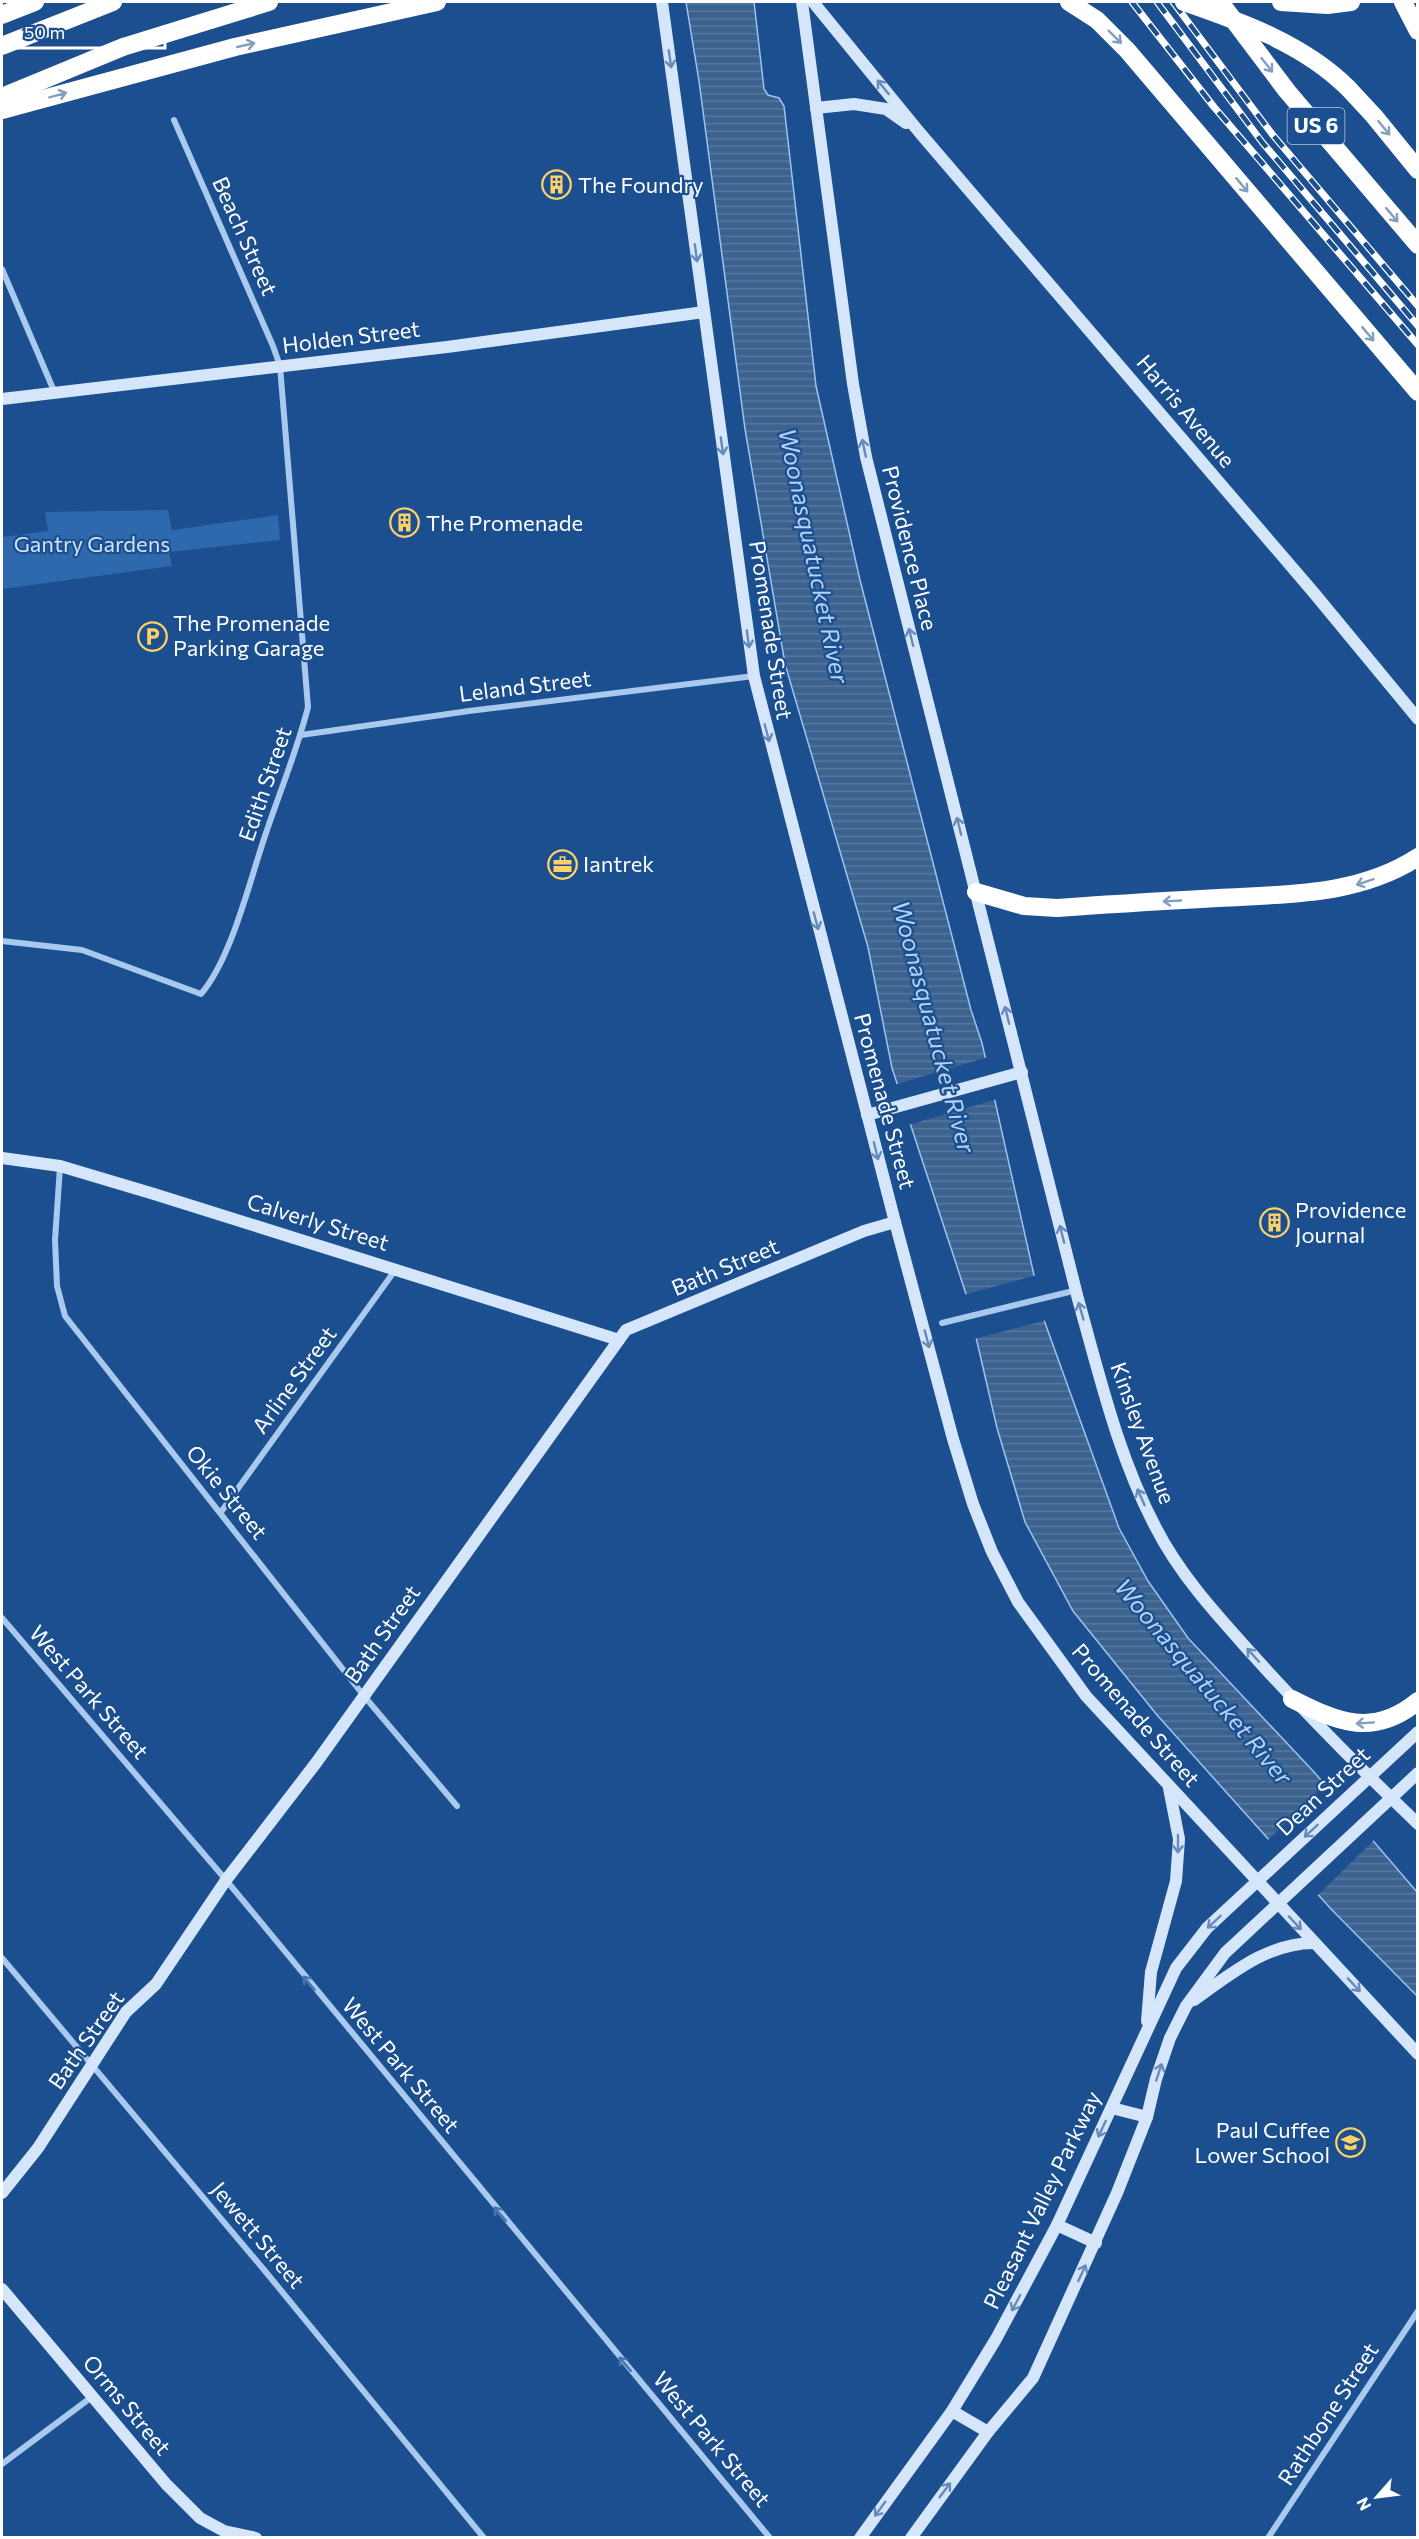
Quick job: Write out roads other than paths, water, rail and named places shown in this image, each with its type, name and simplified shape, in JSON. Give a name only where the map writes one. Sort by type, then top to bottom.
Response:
[{"type":"highway","points":[[2,15],[35,2]]},
{"type":"highway","points":[[2,46],[113,2]]},
{"type":"highway","points":[[2,97],[123,47],[269,2]]},
{"type":"highway","points":[[2,110],[235,47],[437,2]]},
{"type":"highway","points":[[1069,2],[1097,20],[1127,50],[1418,392]]},
{"type":"highway","points":[[1184,2],[1269,35],[1307,56],[1359,99],[1418,170]]},
{"type":"highway","name":"US 6","points":[[1220,2],[1287,91],[1418,245]]},
{"type":"highway","points":[[1281,2],[1317,4],[1351,2]]},
{"type":"highway","points":[[1403,2],[1418,31]]},
{"type":"highway","points":[[976,892],[1024,906],[1057,908],[1307,893],[1357,885],[1394,871],[1418,856]]},
{"type":"highway","points":[[1292,1699],[1336,1720],[1357,1724],[1390,1718],[1418,1701]]},
{"type":"main road","name":"Promenade Street","points":[[662,2],[753,676],[895,1222],[953,1439],[973,1504],[992,1552],[1018,1602],[1067,1672],[1115,1729],[1418,2054]]},
{"type":"main road","name":"Providence Place","points":[[802,2],[853,384],[866,458],[1022,1072]]},
{"type":"main road","name":"Harris Avenue","points":[[813,2],[920,133],[1314,593],[1418,719]]},
{"type":"main road","name":"Harris Avenue","points":[[816,108],[854,104],[886,109],[920,133]]},
{"type":"main road","name":"Holden Street","points":[[2,399],[54,391],[524,337],[704,312]]},
{"type":"main road","points":[[867,1114],[1022,1072]]},
{"type":"main road","name":"Kinsley Avenue","points":[[1022,1072],[1078,1299],[1108,1409],[1140,1497],[1157,1530],[1193,1585],[1223,1622],[1292,1699],[1418,1824]]},
{"type":"main road","name":"Calverly Street","points":[[2,1158],[60,1166],[397,1269],[619,1340]]},
{"type":"main road","name":"Bath Street","points":[[2,2193],[38,2148],[126,2012],[156,1984],[226,1880],[364,1696],[626,1330],[864,1231],[895,1222]]},
{"type":"main road","name":"Dean Street","points":[[1257,1882],[1418,1732]]},
{"type":"main road","points":[[910,2538],[988,2432],[1033,2378],[1096,2243],[1147,2117],[1156,2079],[1170,2038],[1186,2006],[1225,1953],[1418,1773]]},
{"type":"main road","points":[[1147,2028],[1151,1972],[1176,1881],[1179,1839],[1169,1786]]},
{"type":"main road","name":"Pleasant Valley Parkway","points":[[860,2538],[952,2411],[996,2339],[1057,2225],[1176,1968],[1208,1928],[1257,1882]]},
{"type":"main road","points":[[1186,2006],[1256,1958],[1288,1945],[1314,1943]]},
{"type":"main road","points":[[1112,2108],[1147,2117]]},
{"type":"main road","points":[[1057,2225],[1096,2243]]},
{"type":"main road","name":"Orms Street","points":[[2,2289],[166,2484],[200,2518],[229,2535],[256,2538]]},
{"type":"main road","points":[[952,2411],[988,2432]]},
{"type":"street","name":"Beach Street","points":[[174,120],[280,366]]},
{"type":"street","points":[[2,269],[54,391]]},
{"type":"street","name":"Edith Street","points":[[2,941],[82,950],[201,994],[214,978],[251,882],[301,735],[308,707],[280,366]]},
{"type":"street","name":"Leland Street","points":[[301,735],[469,711],[753,676]]},
{"type":"street","name":"Okie Street","points":[[60,1166],[55,1240],[57,1286],[65,1316],[364,1696],[457,1806]]},
{"type":"street","name":"Arline Street","points":[[221,1512],[397,1269]]},
{"type":"street","points":[[942,1323],[1069,1292]]},
{"type":"street","name":"West Park Street","points":[[2,1618],[226,1880],[770,2538]]},
{"type":"street","name":"Jewett Street","points":[[2,1958],[308,2322],[484,2538]]},
{"type":"street","name":"Rathbone Street","points":[[1268,2538],[1418,2311]]},
{"type":"street","points":[[2,2464],[93,2396]]},
{"type":"water","name":"Woonasquatucket River","points":[[686,2],[754,2],[764,89],[768,95],[779,98],[784,106],[816,386],[860,580],[971,1010],[982,1043],[1044,1320],[1119,1528],[1148,1581],[1188,1638],[1314,1772],[1417,1892],[1417,1996],[1331,1909],[1157,1715],[1073,1611],[1025,1522],[997,1428],[966,1294],[892,1068],[868,947],[785,664],[745,429],[699,81]]},
{"type":"railway","points":[[1132,2],[1214,107],[1418,345]]},
{"type":"railway","points":[[1157,2],[1262,142],[1418,326]]},
{"type":"railway","points":[[1173,2],[1272,134],[1418,306]]},
{"type":"place","name":"The Foundry","points":[[557,185]]},
{"type":"place","name":"The Promenade","points":[[405,523]]},
{"type":"place","name":"The Promenade Parking Garage","points":[[152,636]]},
{"type":"place","name":"Iantrek","points":[[562,864]]},
{"type":"place","name":"Providence Journal","points":[[1274,1223]]},
{"type":"place","name":"Paul Cuffee Lower School","points":[[1351,2143]]},
{"type":"park label","name":"Gantry Gardens","points":[[92,544]]}]
